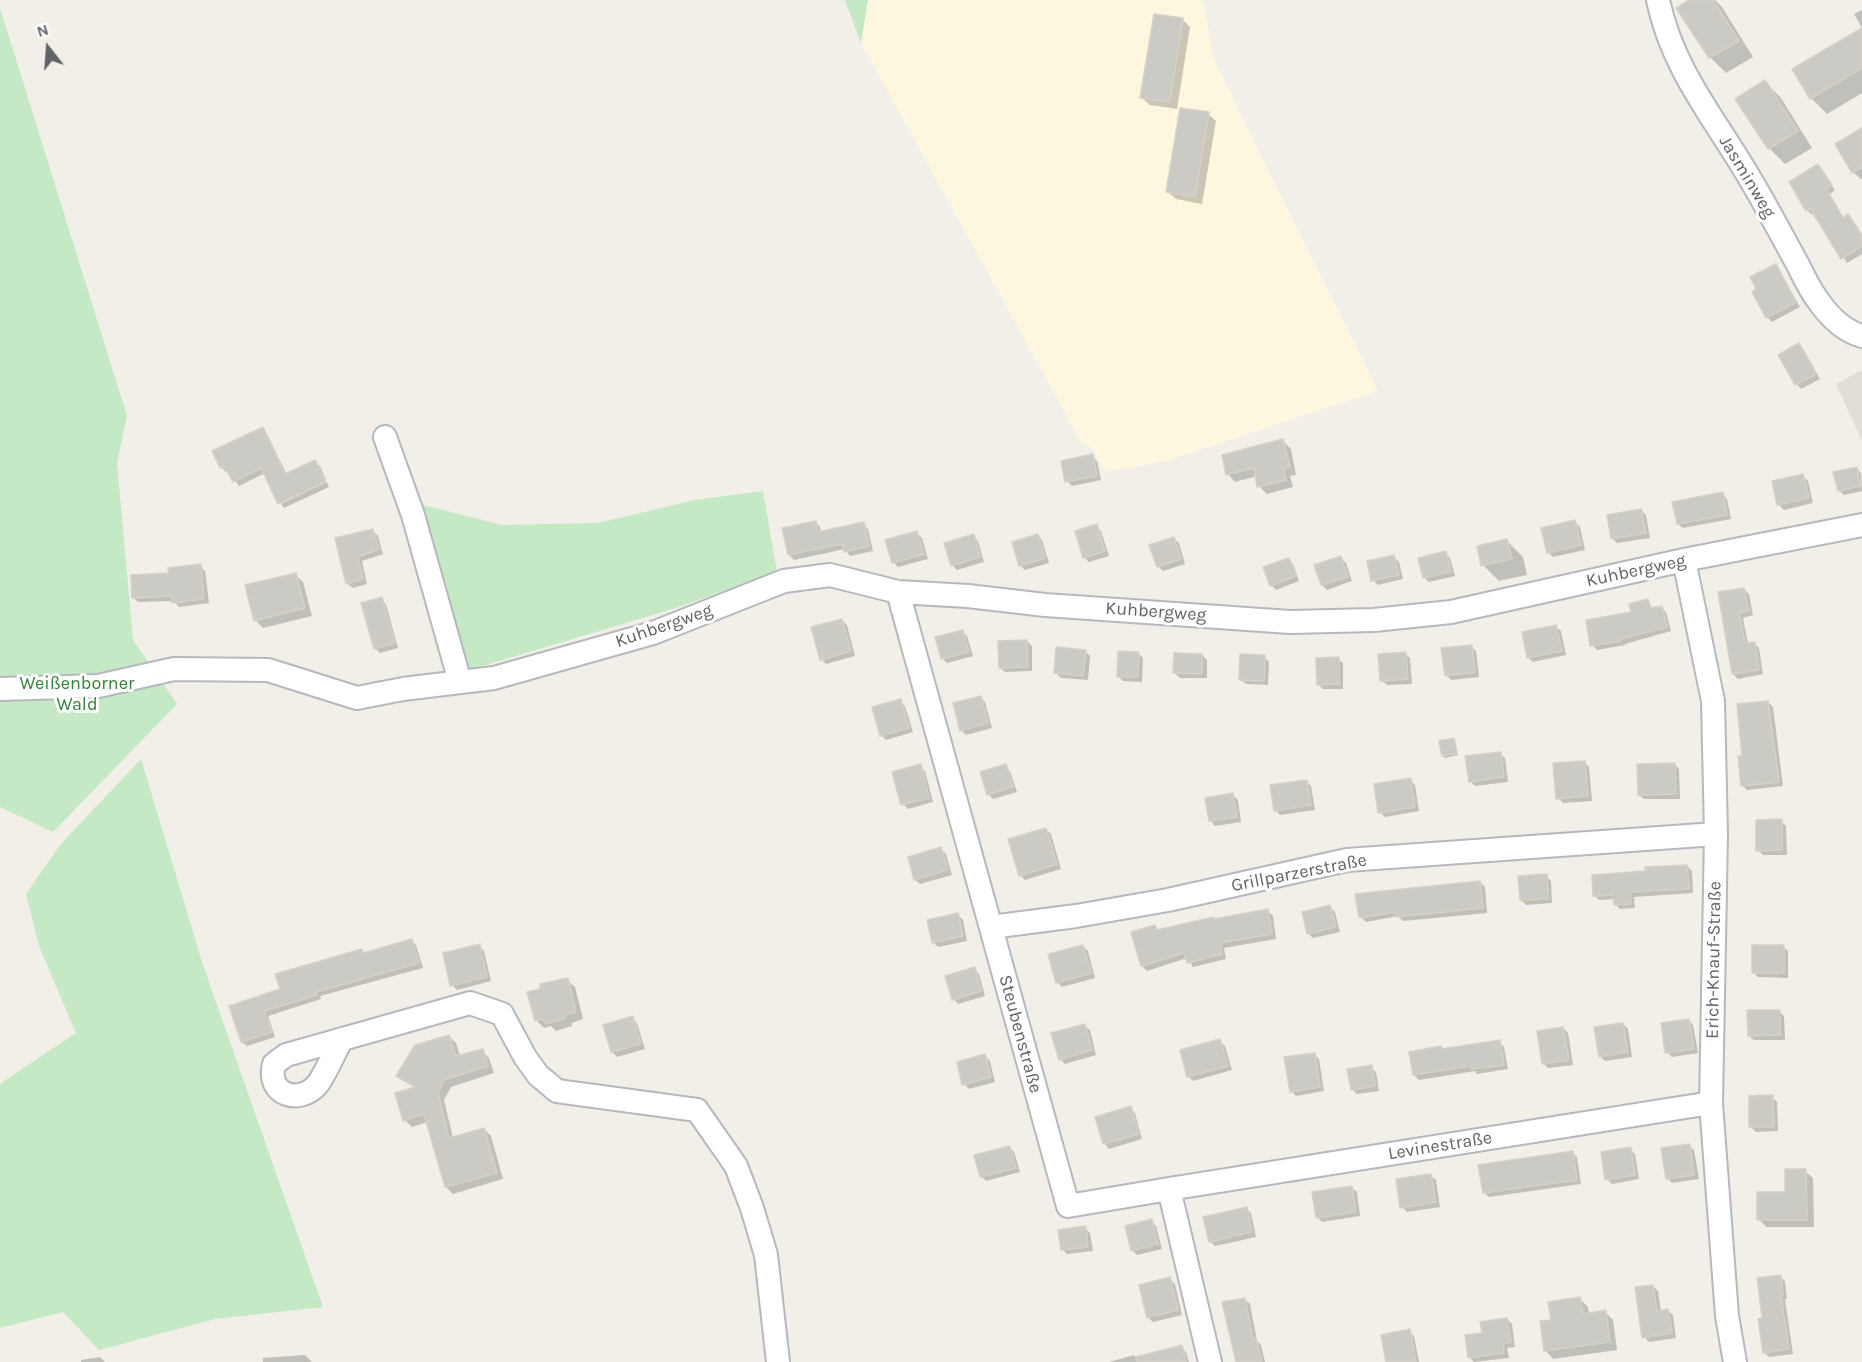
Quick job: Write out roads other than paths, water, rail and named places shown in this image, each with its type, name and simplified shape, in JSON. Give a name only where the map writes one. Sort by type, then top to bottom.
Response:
[{"type":"street","name":"Jasminweg","points":[[1658,0],[1663,22],[1679,63],[1701,103],[1751,180],[1816,298],[1847,331],[1862,336]]},
{"type":"street","points":[[385,437],[413,515],[460,682]]},
{"type":"street","name":"Kuhbergweg","points":[[0,689],[98,686],[174,669],[268,670],[357,698],[403,689],[494,678],[653,633],[784,581],[831,575],[898,592],[968,596],[1046,605],[1290,622],[1374,620],[1451,612],[1684,560],[1862,525]]},
{"type":"street","name":"Erich-Knauf-Straße","points":[[1684,560],[1713,701],[1716,834],[1711,1103],[1727,1316],[1735,1362]]},
{"type":"street","name":"Steubenstraße","points":[[898,592],[1068,1206],[1169,1190]]},
{"type":"street","name":"Grillparzerstraße","points":[[992,927],[1076,916],[1168,900],[1347,860],[1716,834]]},
{"type":"street","points":[[342,1039],[470,1003],[502,1014],[525,1057],[538,1075],[556,1091],[697,1110],[736,1166],[752,1208],[766,1255],[778,1362]]},
{"type":"street","name":"Levinestraße","points":[[1169,1190],[1711,1103]]},
{"type":"street","points":[[1169,1190],[1210,1362]]},
{"type":"park label","name":"Weißenborner Wald","points":[[77,694]]}]
